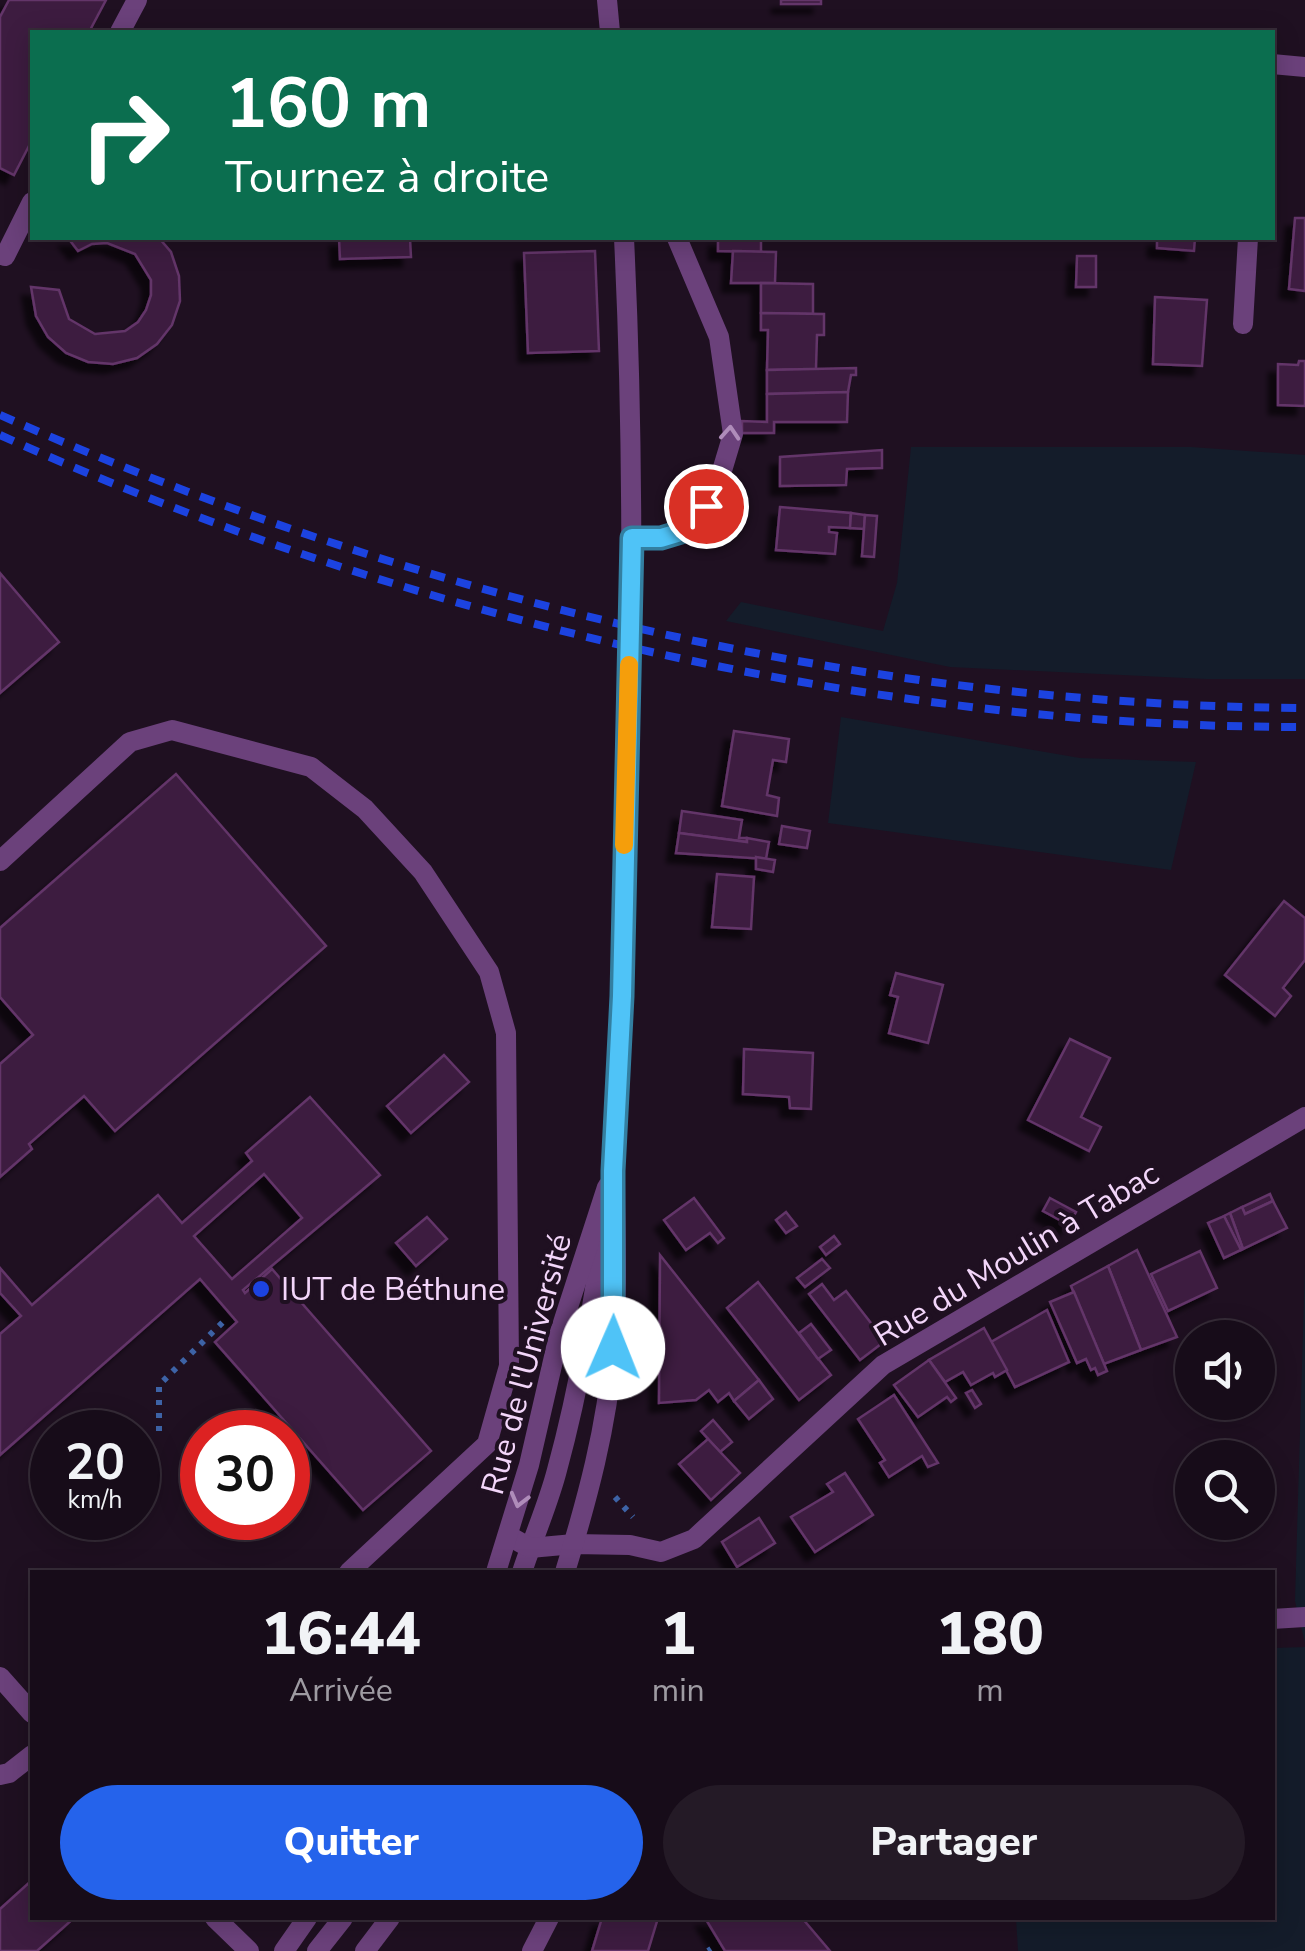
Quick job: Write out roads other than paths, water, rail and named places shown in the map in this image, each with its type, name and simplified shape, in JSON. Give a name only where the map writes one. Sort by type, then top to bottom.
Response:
[{"type":"street","points":[[121,30],[137,0]]},
{"type":"street","points":[[607,0],[610,30]]},
{"type":"street","points":[[1275,64],[1305,66]]},
{"type":"street","points":[[5,256],[30,206]]},
{"type":"street","name":"Rue de l'Université","points":[[566,1570],[592,1479],[612,1365],[613,1171],[622,996],[632,538],[624,240]]},
{"type":"street","points":[[632,538],[661,538],[694,528],[718,484],[733,434],[720,337],[678,240]]},
{"type":"street","points":[[1242,324],[1248,240]]},
{"type":"street","points":[[0,861],[130,742],[172,730],[311,767],[365,809],[424,872],[489,972],[506,1033],[508,1366],[487,1444],[351,1570]]},
{"type":"street","name":"Rue du Moulin à Tabac","points":[[530,1548],[630,1545],[660,1552],[694,1539],[884,1366],[1305,1117]]},
{"type":"street","points":[[523,1570],[556,1472],[588,1334],[613,1171]]},
{"type":"street","name":"Rue de l'Université","points":[[497,1570],[509,1536],[559,1335],[613,1171]]},
{"type":"street","points":[[509,1536],[530,1548]]},
{"type":"street","points":[[1275,1619],[1305,1617]]},
{"type":"street","points":[[0,1677],[30,1711]]},
{"type":"street","points":[[0,1775],[10,1773],[30,1757]]},
{"type":"street","points":[[217,1920],[249,1951]]},
{"type":"street","points":[[284,1951],[306,1920]]},
{"type":"street","points":[[317,1951],[341,1920]]},
{"type":"street","points":[[364,1951],[388,1920]]},
{"type":"street","points":[[532,1951],[548,1920]]},
{"type":"railway","points":[[0,415],[156,479],[314,537],[475,586],[638,628],[802,662],[969,686],[1136,702],[1305,708]]},
{"type":"railway","points":[[0,435],[152,499],[310,557],[472,607],[638,649],[805,683],[972,707],[1139,722],[1305,727]]},
{"type":"place","name":"IUT de Béthune","points":[[261,1289]]}]
